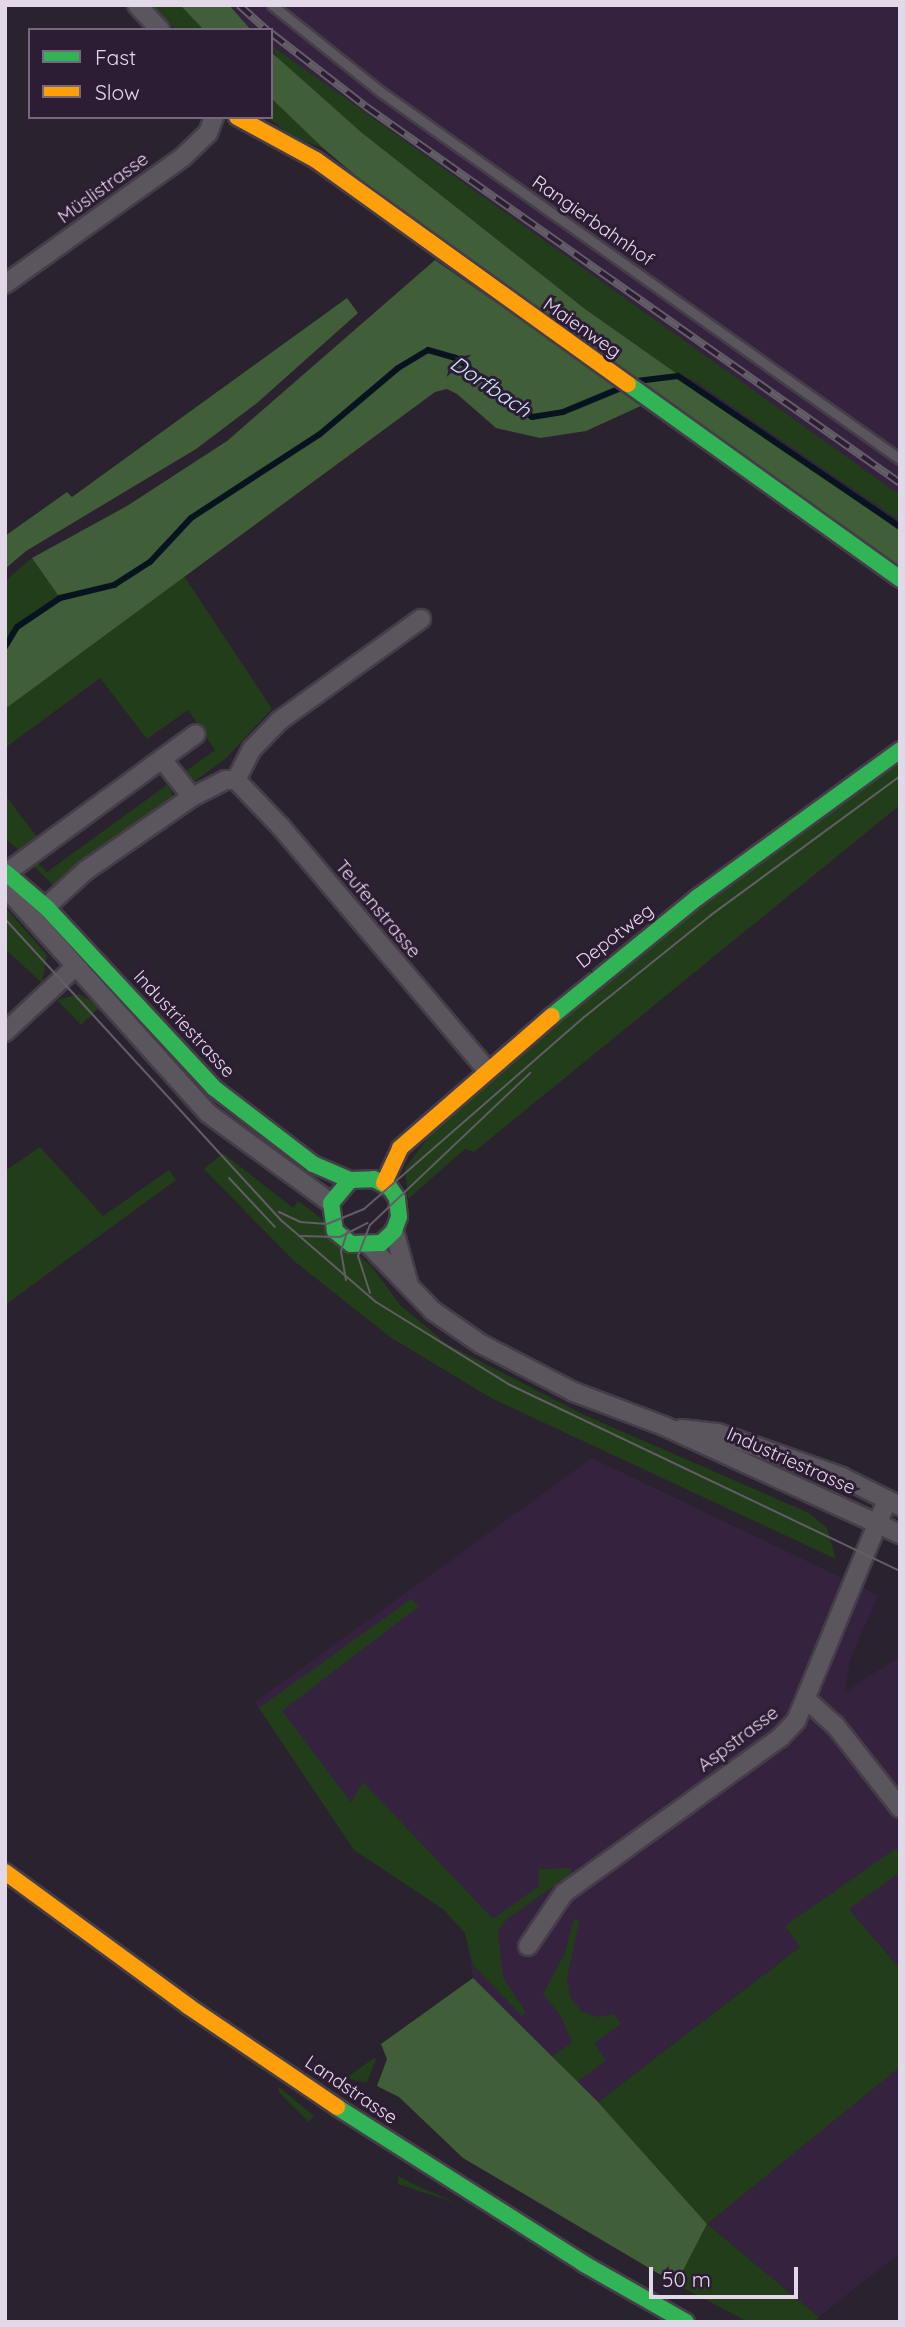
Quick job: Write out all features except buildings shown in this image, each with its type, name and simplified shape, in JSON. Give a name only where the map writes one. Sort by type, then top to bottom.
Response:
[{"type":"street","points":[[137,5],[158,28]]},
{"type":"street","name":"Müslistrasse","points":[[5,284],[183,156],[208,133],[213,119]]},
{"type":"street","name":"Maienweg","points":[[241,119],[316,160],[900,579]]},
{"type":"street","points":[[46,907],[85,871],[192,797],[233,780],[252,749],[279,721],[421,619]]},
{"type":"street","points":[[6,872],[196,734]]},
{"type":"street","name":"Depotweg","points":[[384,1183],[400,1149],[486,1069],[698,897],[900,750]]},
{"type":"street","points":[[162,759],[192,797]]},
{"type":"street","name":"Teufenstrasse","points":[[233,780],[281,827],[486,1069]]},
{"type":"street","name":"Industriestrasse","points":[[6,872],[46,907],[214,1088],[290,1150],[350,1180],[362,1177],[384,1183]]},
{"type":"street","points":[[5,887],[209,1114],[331,1203],[350,1180]]},
{"type":"street","points":[[5,1032],[75,967]]},
{"type":"street","points":[[384,1183],[397,1198],[399,1217],[394,1231],[410,1289]]},
{"type":"street","name":"Industriestrasse","points":[[331,1203],[331,1223],[340,1237],[351,1244],[370,1246],[433,1311],[481,1344],[574,1392],[664,1426],[877,1521],[900,1534]]},
{"type":"street","points":[[370,1246],[394,1231]]},
{"type":"street","name":"Industriestrasse","points":[[664,1426],[718,1433],[842,1477],[893,1503]]},
{"type":"street","name":"Aspstrasse","points":[[528,1946],[564,1893],[780,1738],[808,1701],[877,1521],[893,1503]]},
{"type":"street","points":[[808,1701],[835,1725],[900,1808]]},
{"type":"street","name":"Landstrasse","points":[[5,1872],[188,2006],[401,2150],[584,2264],[687,2322]]},
{"type":"lane","name":"Rangierbahnhof","points":[[272,5],[373,86],[900,459]]},
{"type":"shaded area","points":[[153,5],[900,5],[900,569],[431,239],[323,148],[293,137],[270,119],[273,119],[273,28],[174,28]]},
{"type":"shaded area","points":[[592,1458],[878,1595],[850,1660],[845,1692],[900,1656],[900,1969],[849,1909],[598,2102],[473,1978],[465,1933],[443,1909],[354,1850],[255,1702]]},
{"type":"shaded area","points":[[900,2067],[900,2253],[819,2317],[707,2224]]},
{"type":"green space","points":[[153,5],[180,5],[202,28],[174,28]]},
{"type":"green space","points":[[180,5],[229,5],[249,28],[202,28]]},
{"type":"green space","points":[[273,46],[900,495],[900,521],[696,382],[666,369],[585,309],[361,132],[279,61]]},
{"type":"green space","points":[[273,54],[361,132],[585,309],[900,531],[900,569],[431,239],[323,148],[273,100]]},
{"type":"green space","points":[[273,100],[323,148],[293,137],[270,119],[273,119]]},
{"type":"green space","points":[[435,260],[643,405],[586,431],[540,438],[496,428],[457,394],[447,389],[435,392],[5,709],[5,647],[17,627],[60,598],[32,558],[127,506],[227,441]]},
{"type":"green space","points":[[347,298],[358,313],[257,403],[196,449],[26,551],[5,569],[5,536],[67,492],[72,497]]},
{"type":"green space","points":[[32,558],[60,598],[17,627],[5,647],[5,581]]},
{"type":"green space","points":[[184,576],[272,709],[225,759],[195,781],[186,771],[215,750],[188,710],[147,739],[100,678],[5,748],[5,709]]},
{"type":"green space","points":[[900,758],[900,805],[474,1152],[465,1149],[408,1199],[405,1168],[439,1123],[599,985]]},
{"type":"green space","points":[[168,784],[173,797],[54,886],[32,864],[36,861],[47,872]]},
{"type":"green space","points":[[5,795],[37,837],[18,850],[5,838]]},
{"type":"green space","points":[[5,907],[47,955],[42,983],[5,949]]},
{"type":"green space","points":[[79,994],[101,1006],[81,1025],[57,1000]]},
{"type":"green space","points":[[40,1147],[103,1216],[169,1170],[176,1180],[5,1305],[5,1171]]},
{"type":"green space","points":[[223,1153],[293,1208],[298,1201],[317,1215],[372,1267],[401,1306],[447,1344],[582,1414],[809,1513],[827,1528],[836,1559],[491,1398],[390,1337],[294,1261],[204,1169]]},
{"type":"green space","points":[[411,1599],[419,1606],[282,1711],[351,1802],[363,1782],[493,1919],[539,1886],[539,1869],[571,1868],[571,1874],[507,1919],[498,1931],[503,1977],[526,2013],[522,2016],[473,1965],[465,1933],[443,1909],[354,1850],[259,1708]]},
{"type":"green space","points":[[895,1849],[900,1850],[900,1872],[849,1909],[900,1969],[900,2067],[707,2224],[598,2102],[800,1947],[785,1926]]},
{"type":"green space","points":[[574,1918],[579,1921],[567,1978],[570,1997],[582,2012],[598,2017],[614,2014],[621,2024],[594,2043],[606,2060],[577,2082],[552,2056],[572,2043],[561,2016],[543,1994],[565,1953]]},
{"type":"green space","points":[[473,1978],[598,2102],[707,2224],[676,2284],[463,2158],[399,2097],[377,2086],[387,2059],[381,2044]]},
{"type":"green space","points":[[374,2058],[376,2059],[367,2083],[346,2078]]},
{"type":"green space","points":[[279,2087],[314,2116],[309,2122],[278,2091]]},
{"type":"green space","points":[[398,2176],[413,2184],[456,2203],[398,2184]]},
{"type":"green space","points":[[707,2224],[819,2317],[814,2322],[748,2322],[676,2284]]},
{"type":"waterway","name":"Dorfbach","points":[[5,647],[17,627],[60,598],[114,585],[150,562],[191,518],[320,434],[398,368],[428,350],[456,358],[532,417],[563,412],[621,388]]},
{"type":"waterway","name":"Dorfbach","points":[[637,381],[678,376],[900,527]]},
{"type":"tram line","points":[[279,1212],[300,1222],[327,1224],[364,1209],[583,1018],[711,915],[900,776]]},
{"type":"tram line","points":[[5,919],[282,1221],[376,1302],[508,1384],[900,1571]]},
{"type":"tram line","points":[[370,1293],[358,1256],[370,1225],[530,1073]]},
{"type":"tram line","points":[[229,1178],[275,1227]]},
{"type":"tram line","points":[[299,1236],[340,1237],[368,1223]]},
{"type":"tram line","points":[[346,1280],[341,1251],[348,1230]]},
{"type":"railway","points":[[239,5],[265,28]]},
{"type":"railway","points":[[273,35],[365,106],[900,483]]},
{"type":"traffic: fast","points":[[628,384],[900,579]]},
{"type":"traffic: fast","points":[[552,1016],[698,897],[900,750]]},
{"type":"traffic: fast","points":[[5,872],[46,907],[214,1088],[313,1164],[350,1180],[374,1179],[390,1188],[397,1198],[399,1217],[394,1231],[381,1243],[351,1244],[335,1231],[331,1203],[350,1180]]},
{"type":"traffic: fast","points":[[337,2107],[584,2264],[686,2322]]},
{"type":"traffic: slow","points":[[241,119],[316,160],[628,384]]},
{"type":"traffic: slow","points":[[384,1183],[400,1148],[552,1016]]},
{"type":"traffic: slow","points":[[5,1872],[188,2006],[337,2107]]}]
